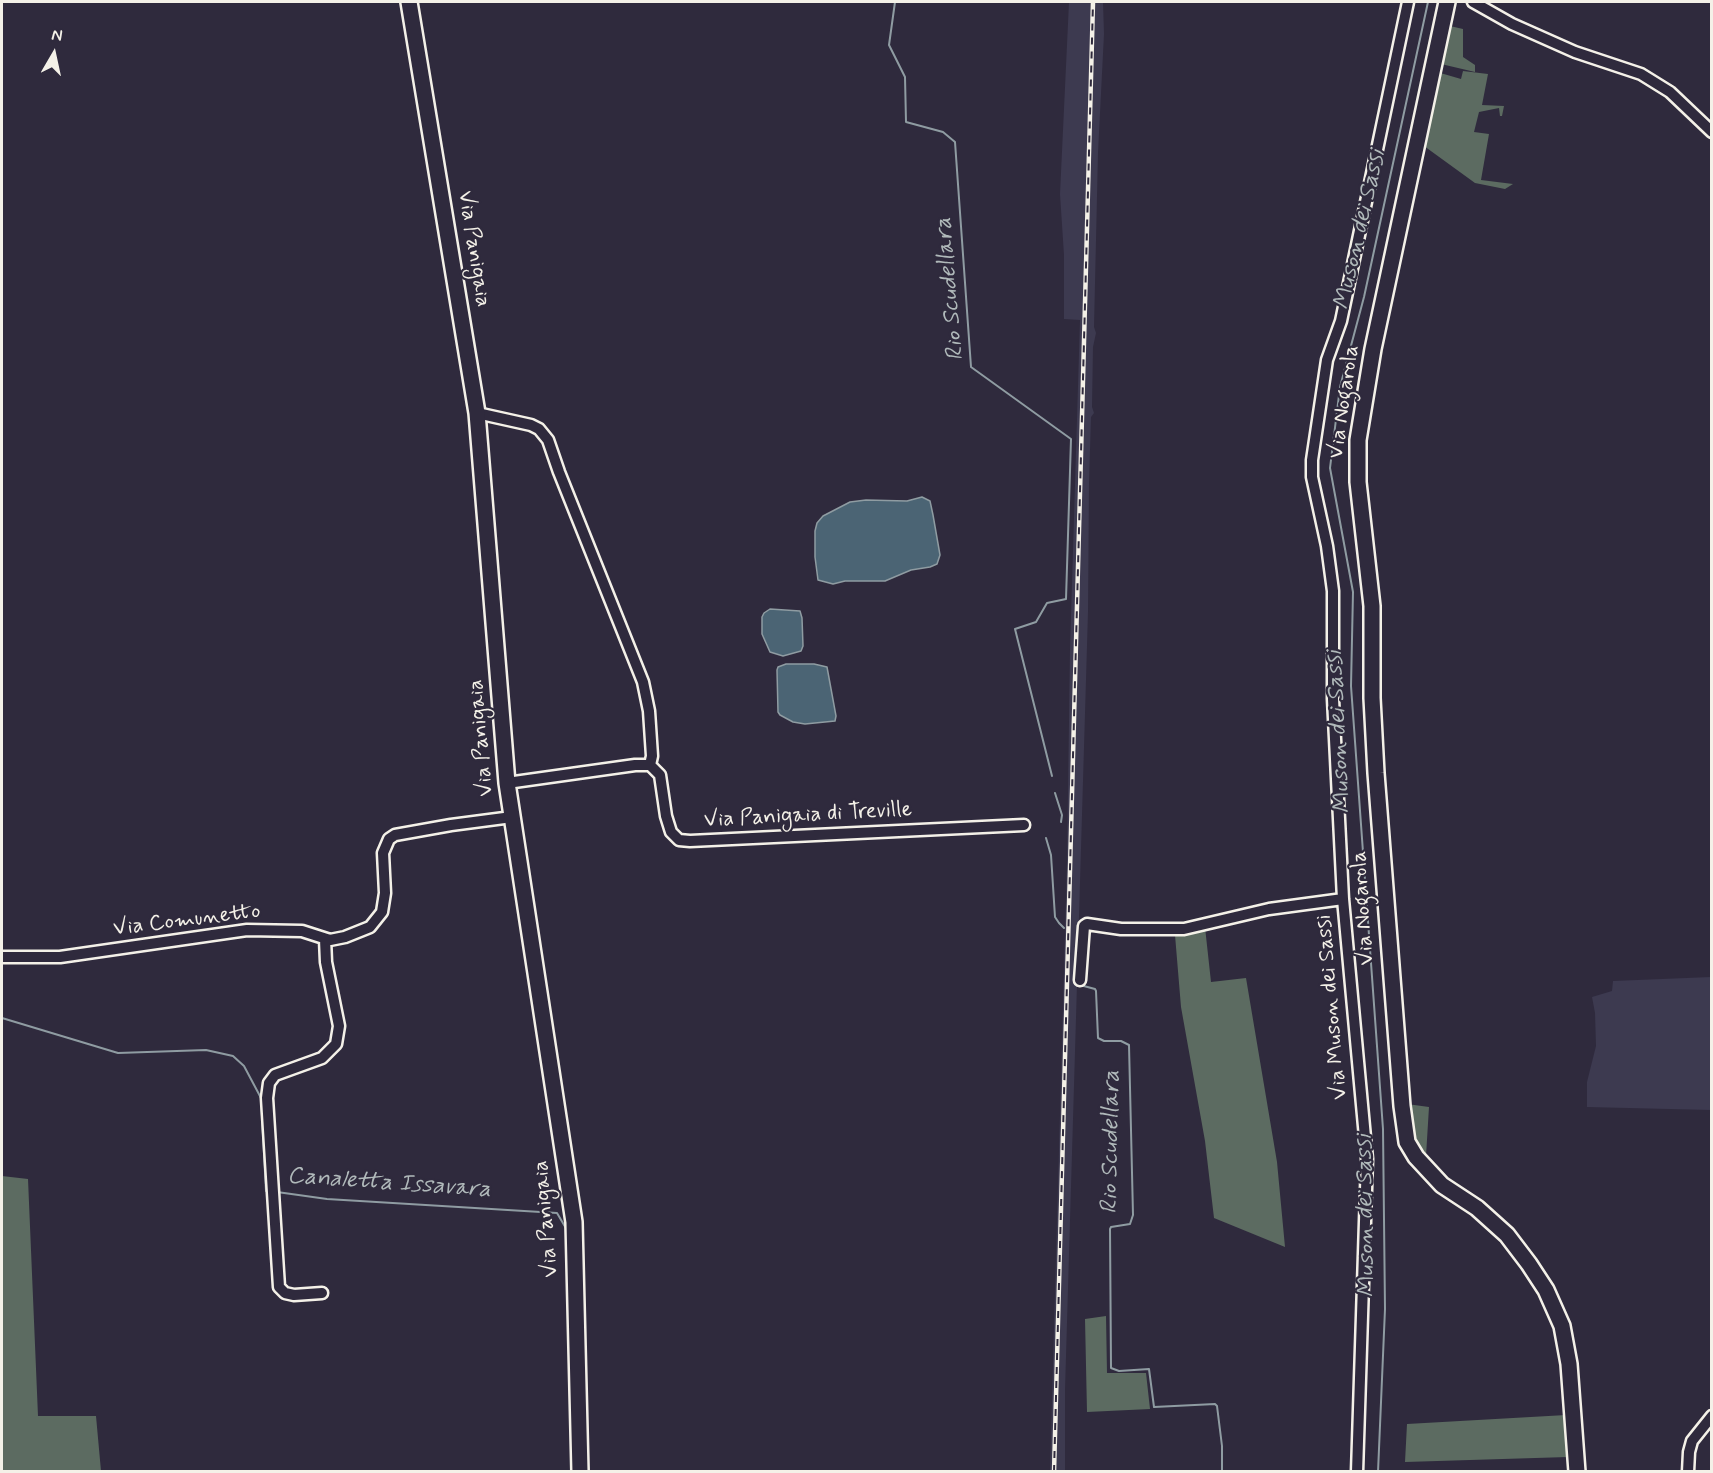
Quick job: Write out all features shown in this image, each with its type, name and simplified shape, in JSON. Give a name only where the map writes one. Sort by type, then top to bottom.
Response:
[{"type":"street","name":"Via Panigaia","points":[[409,2],[477,413],[507,783],[573,1222],[580,1472]]},
{"type":"street","name":"Via Muson dei Sassi","points":[[1356,1472],[1367,1159],[1343,899],[1333,699],[1333,591],[1327,546],[1312,477],[1312,460],[1327,360],[1341,321],[1408,2]]},
{"type":"street","name":"Via Nogarola","points":[[1447,2],[1373,349],[1358,440],[1358,482],[1372,606],[1372,698],[1376,773],[1402,1106],[1407,1142],[1416,1157],[1442,1185],[1477,1208],[1507,1235],[1546,1290],[1562,1326],[1569,1364],[1577,1472]]},
{"type":"street","points":[[1473,2],[1512,24],[1575,52],[1641,74],[1670,92],[1712,132]]},
{"type":"street","name":"Via Panigaia di Treville","points":[[477,413],[531,425],[539,429],[548,440],[643,682],[649,711],[652,756],[650,765],[660,775],[666,816],[674,837],[684,841],[1024,825]]},
{"type":"street","points":[[507,783],[635,765],[650,765]]},
{"type":"street","name":"Via Comunetto","points":[[2,957],[72,956],[247,930],[302,931],[325,939],[345,937],[370,927],[377,921],[384,904],[383,853],[389,839],[396,835],[440,827],[512,817]]},
{"type":"street","name":"Via Muson dei Sassi","points":[[1080,980],[1083,926],[1087,924],[1121,929],[1184,929],[1269,909],[1343,899]]},
{"type":"street","points":[[322,1293],[294,1295],[285,1293],[279,1287],[267,1098],[268,1083],[275,1075],[322,1058],[336,1044],[339,1026],[326,962],[325,939]]},
{"type":"street","points":[[1688,1472],[1692,1441],[1712,1416]]},
{"type":"shaded area","points":[[1069,2],[1103,2],[1104,34],[1098,153],[1094,327],[1096,333],[1093,347],[1092,407],[1094,413],[1091,417],[1089,484],[1088,612],[1065,1390],[1065,1471],[1050,1472],[1080,320],[1064,319],[1064,255],[1060,194]]},
{"type":"shaded area","points":[[1711,977],[1711,1110],[1587,1107],[1587,1082],[1596,1046],[1592,997],[1612,991],[1613,981]]},
{"type":"green space","points":[[1450,26],[1463,29],[1463,57],[1475,65],[1475,72],[1441,64]]},
{"type":"green space","points":[[1463,71],[1488,74],[1482,105],[1504,106],[1502,116],[1500,116],[1499,108],[1479,112],[1474,132],[1489,134],[1481,180],[1513,184],[1505,189],[1475,183],[1424,146],[1437,72],[1461,79]]},
{"type":"green space","points":[[1205,927],[1211,982],[1246,978],[1277,1162],[1285,1247],[1214,1218],[1205,1141],[1181,1007],[1175,935]]},
{"type":"green space","points":[[1407,1104],[1429,1107],[1426,1156],[1417,1142]]},
{"type":"green space","points":[[2,1176],[28,1179],[38,1416],[96,1416],[101,1471],[2,1471]]},
{"type":"green space","points":[[1106,1316],[1107,1373],[1146,1373],[1150,1409],[1087,1412],[1085,1319]]},
{"type":"green space","points":[[1566,1415],[1568,1457],[1405,1462],[1407,1424]]},
{"type":"water","points":[[922,497],[930,501],[940,555],[937,564],[911,570],[885,581],[845,581],[833,584],[818,580],[815,531],[817,523],[823,516],[850,502],[907,501]]},
{"type":"water","points":[[770,609],[800,611],[803,646],[801,651],[783,656],[770,652],[762,634],[762,617]]},
{"type":"water","points":[[786,664],[814,664],[827,667],[835,721],[805,724],[793,722],[780,715],[777,670],[778,667]]},
{"type":"waterway","name":"Rio Scudellara","points":[[895,2],[889,45],[905,77],[906,122],[943,132],[955,142],[971,367],[1071,439],[1066,599],[1047,603],[1036,622],[1015,629],[1052,776]]},
{"type":"waterway","name":"Muson dei Sassi","points":[[1378,1472],[1385,1309],[1383,1129],[1351,686],[1353,592],[1330,468],[1340,387],[1364,297],[1428,2]]},
{"type":"waterway","name":"Rio Scudellara","points":[[1055,793],[1062,815],[1061,822]]},
{"type":"waterway","name":"Rio Scudellara","points":[[1046,838],[1051,855],[1055,917],[1064,928]]},
{"type":"waterway","name":"Rio Scudellara","points":[[1080,985],[1096,991],[1098,1038],[1104,1041],[1121,1041],[1129,1045],[1133,1215],[1130,1224],[1110,1229],[1111,1368],[1119,1371],[1149,1369],[1154,1407],[1215,1404],[1222,1446],[1222,1472]]},
{"type":"waterway","name":"Canaletta Issavara","points":[[2,1018],[118,1053],[206,1050],[233,1056],[244,1066],[261,1098],[266,1191],[268,1191]]},
{"type":"waterway","name":"Canaletta Issavara","points":[[277,1192],[327,1199],[557,1213],[567,1230]]},
{"type":"waterway","name":"Canaletta Issavara","points":[[572,1439],[572,1472]]},
{"type":"railway","points":[[1054,1472],[1093,2]]}]
